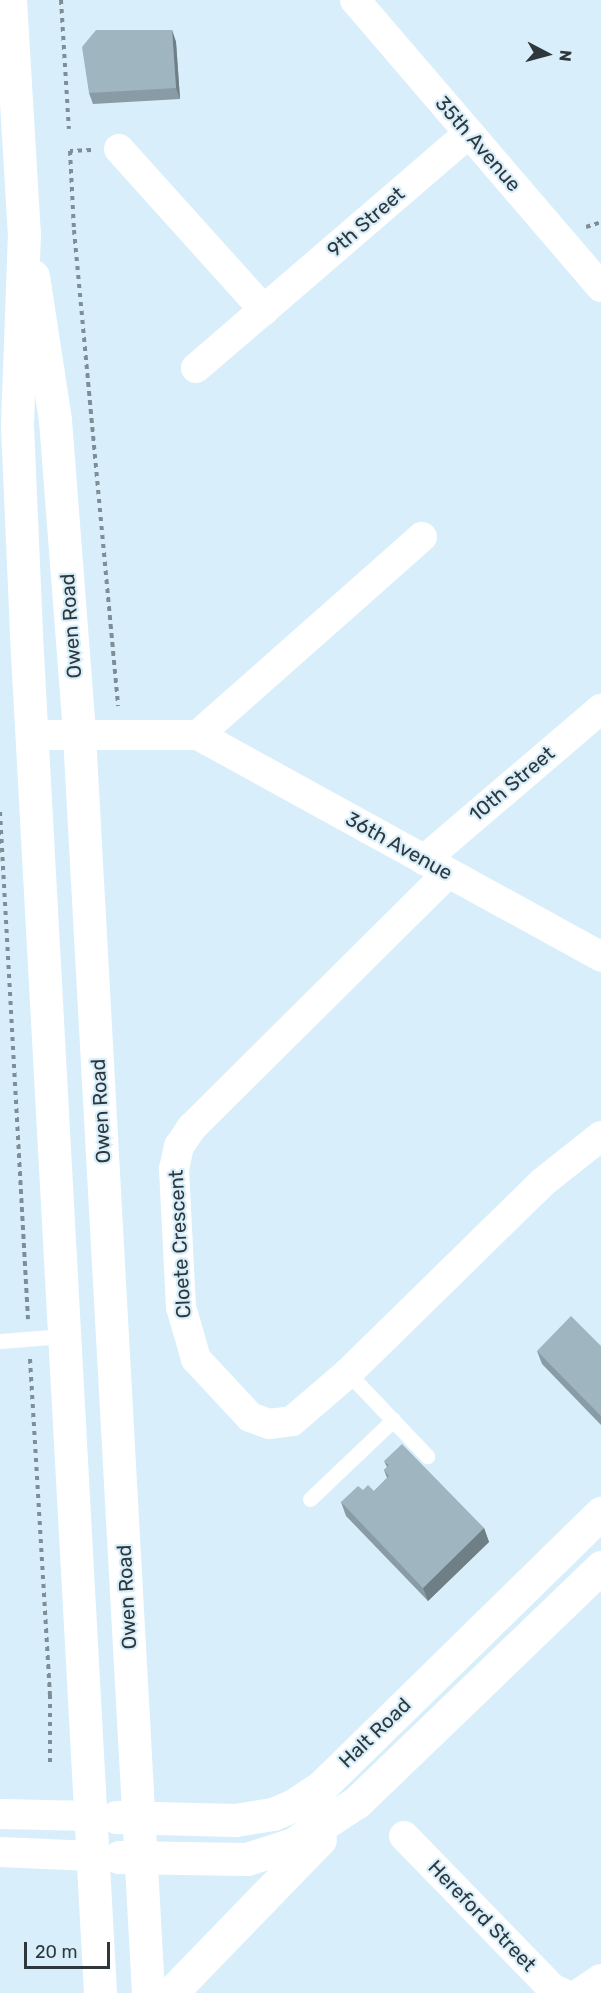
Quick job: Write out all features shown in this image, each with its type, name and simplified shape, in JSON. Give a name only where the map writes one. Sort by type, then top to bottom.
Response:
[{"type":"street","name":"Owen Road","points":[[10,0],[24,233],[17,426],[31,735],[100,1993]]},
{"type":"street","name":"35th Avenue","points":[[355,0],[601,287]]},
{"type":"street","name":"9th Street","points":[[196,368],[469,133]]},
{"type":"street","points":[[119,149],[264,310]]},
{"type":"street","name":"Owen Road","points":[[24,233],[42,322],[55,420],[79,735],[115,1350],[148,1993]]},
{"type":"street","points":[[198,735],[422,537]]},
{"type":"street","name":"10th Street","points":[[436,866],[601,709]]},
{"type":"street","name":"36th Avenue","points":[[31,735],[198,735],[601,957]]},
{"type":"street","name":"Cloete Crescent","points":[[436,866],[192,1127],[179,1146],[174,1169],[181,1307],[190,1346],[204,1372],[250,1417],[279,1424],[303,1415],[543,1182],[601,1136]]},
{"type":"street","name":"Halt Road","points":[[90,1816],[255,1818],[303,1799],[321,1787],[601,1513]]},
{"type":"street","name":"Halt Road","points":[[92,1856],[218,1861],[270,1854],[293,1844],[357,1802],[601,1567]]},
{"type":"street","points":[[171,1993],[357,1802]]},
{"type":"street","points":[[0,1814],[90,1816]]},
{"type":"street","name":"Hereford Street","points":[[404,1836],[553,1989],[562,1993]]},
{"type":"street","points":[[0,1852],[92,1856]]},
{"type":"street","points":[[580,1993],[601,1979]]},
{"type":"lane","points":[[0,1341],[64,1336]]},
{"type":"lane","points":[[348,1373],[427,1456]]},
{"type":"lane","points":[[310,1499],[393,1420]]},
{"type":"path","points":[[61,0],[69,129]]},
{"type":"path","points":[[70,151],[74,230],[118,706]]},
{"type":"path","points":[[0,812],[50,1695],[50,1766]]},
{"type":"building","points":[[96,30],[172,30],[176,88],[89,93],[82,47]]},
{"type":"building","points":[[571,1316],[601,1346],[601,1416],[537,1351]]},
{"type":"building","points":[[402,1444],[484,1528],[423,1588],[341,1502],[358,1486],[363,1490],[368,1485],[374,1491],[389,1476],[384,1470],[389,1465],[384,1461]]}]
